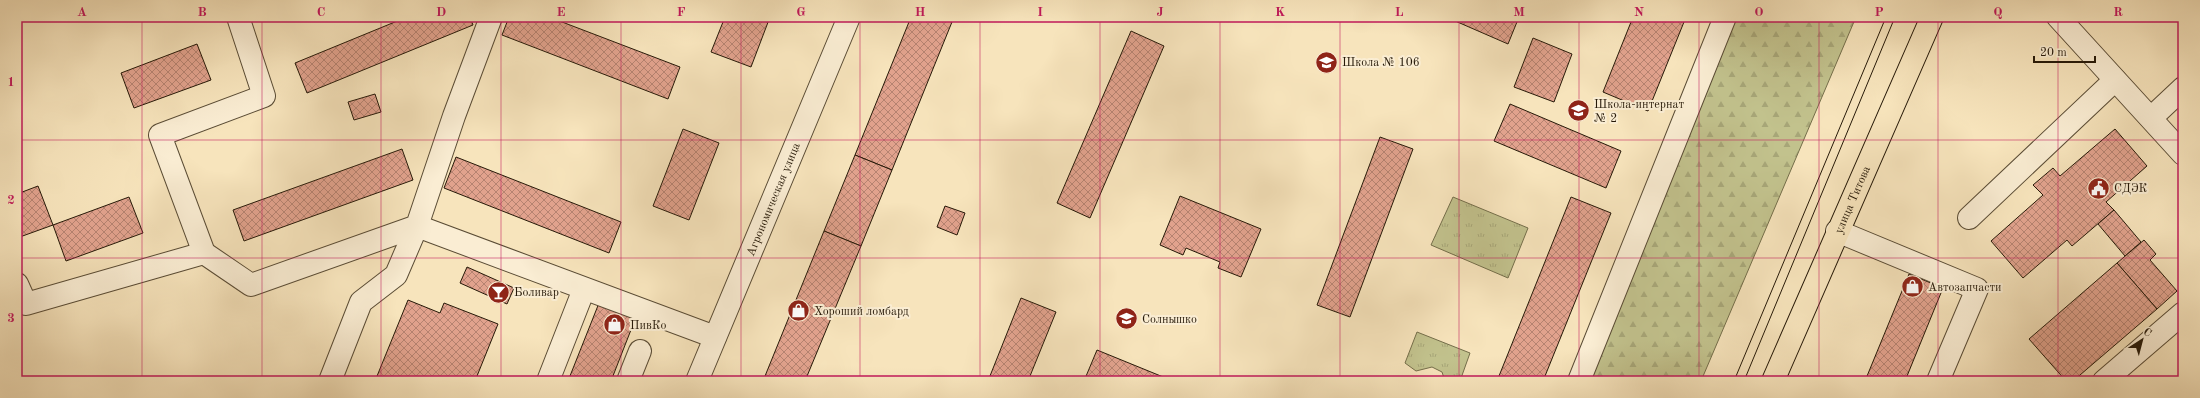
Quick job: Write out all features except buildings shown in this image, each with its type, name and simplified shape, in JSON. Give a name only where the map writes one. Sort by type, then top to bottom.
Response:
[{"type":"main road","name":"улица Титова","points":[[1773,381],[1837,231],[1932,17]]},
{"type":"street","points":[[238,17],[264,96],[160,135],[204,253],[251,285],[417,226],[715,337]]},
{"type":"street","points":[[330,381],[362,302],[396,275],[417,226],[454,116],[491,17]]},
{"type":"street","name":"Агрономическая улица","points":[[697,381],[848,17]]},
{"type":"street","points":[[1579,381],[1725,17]]},
{"type":"street","points":[[2058,17],[2183,154]]},
{"type":"street","points":[[1969,218],[2115,80]]},
{"type":"street","points":[[2151,118],[2183,88]]},
{"type":"street","points":[[1837,231],[1977,289],[1938,381]]},
{"type":"street","points":[[17,284],[26,304],[204,253]]},
{"type":"street","points":[[548,381],[584,289]]},
{"type":"street","points":[[2104,381],[2183,313]]},
{"type":"street","points":[[628,381],[640,351]]},
{"type":"green space","points":[[1734,17],[1856,17],[1701,381],[1590,381]]},
{"type":"green space","points":[[1453,197],[1528,228],[1508,278],[1431,245]]},
{"type":"green space","points":[[1417,332],[1470,353],[1460,381],[1445,381],[1442,372],[1432,367],[1416,371],[1405,363]]},
{"type":"tram line","points":[[1734,381],[1886,17]]},
{"type":"tram line","points":[[1744,381],[1895,17]]},
{"type":"place","name":"Школа № 106","points":[[1326,62]]},
{"type":"place","name":"Школа-интернат № 2","points":[[1579,111]]},
{"type":"place","name":"СДЭК","points":[[2099,188]]},
{"type":"place","name":"Автозапчасти","points":[[1912,287]]},
{"type":"place","name":"Боливар","points":[[498,292]]},
{"type":"place","name":"Хороший ломбард","points":[[799,311]]},
{"type":"place","name":"Солнышко","points":[[1127,319]]},
{"type":"place","name":"ПивКо","points":[[614,325]]}]
